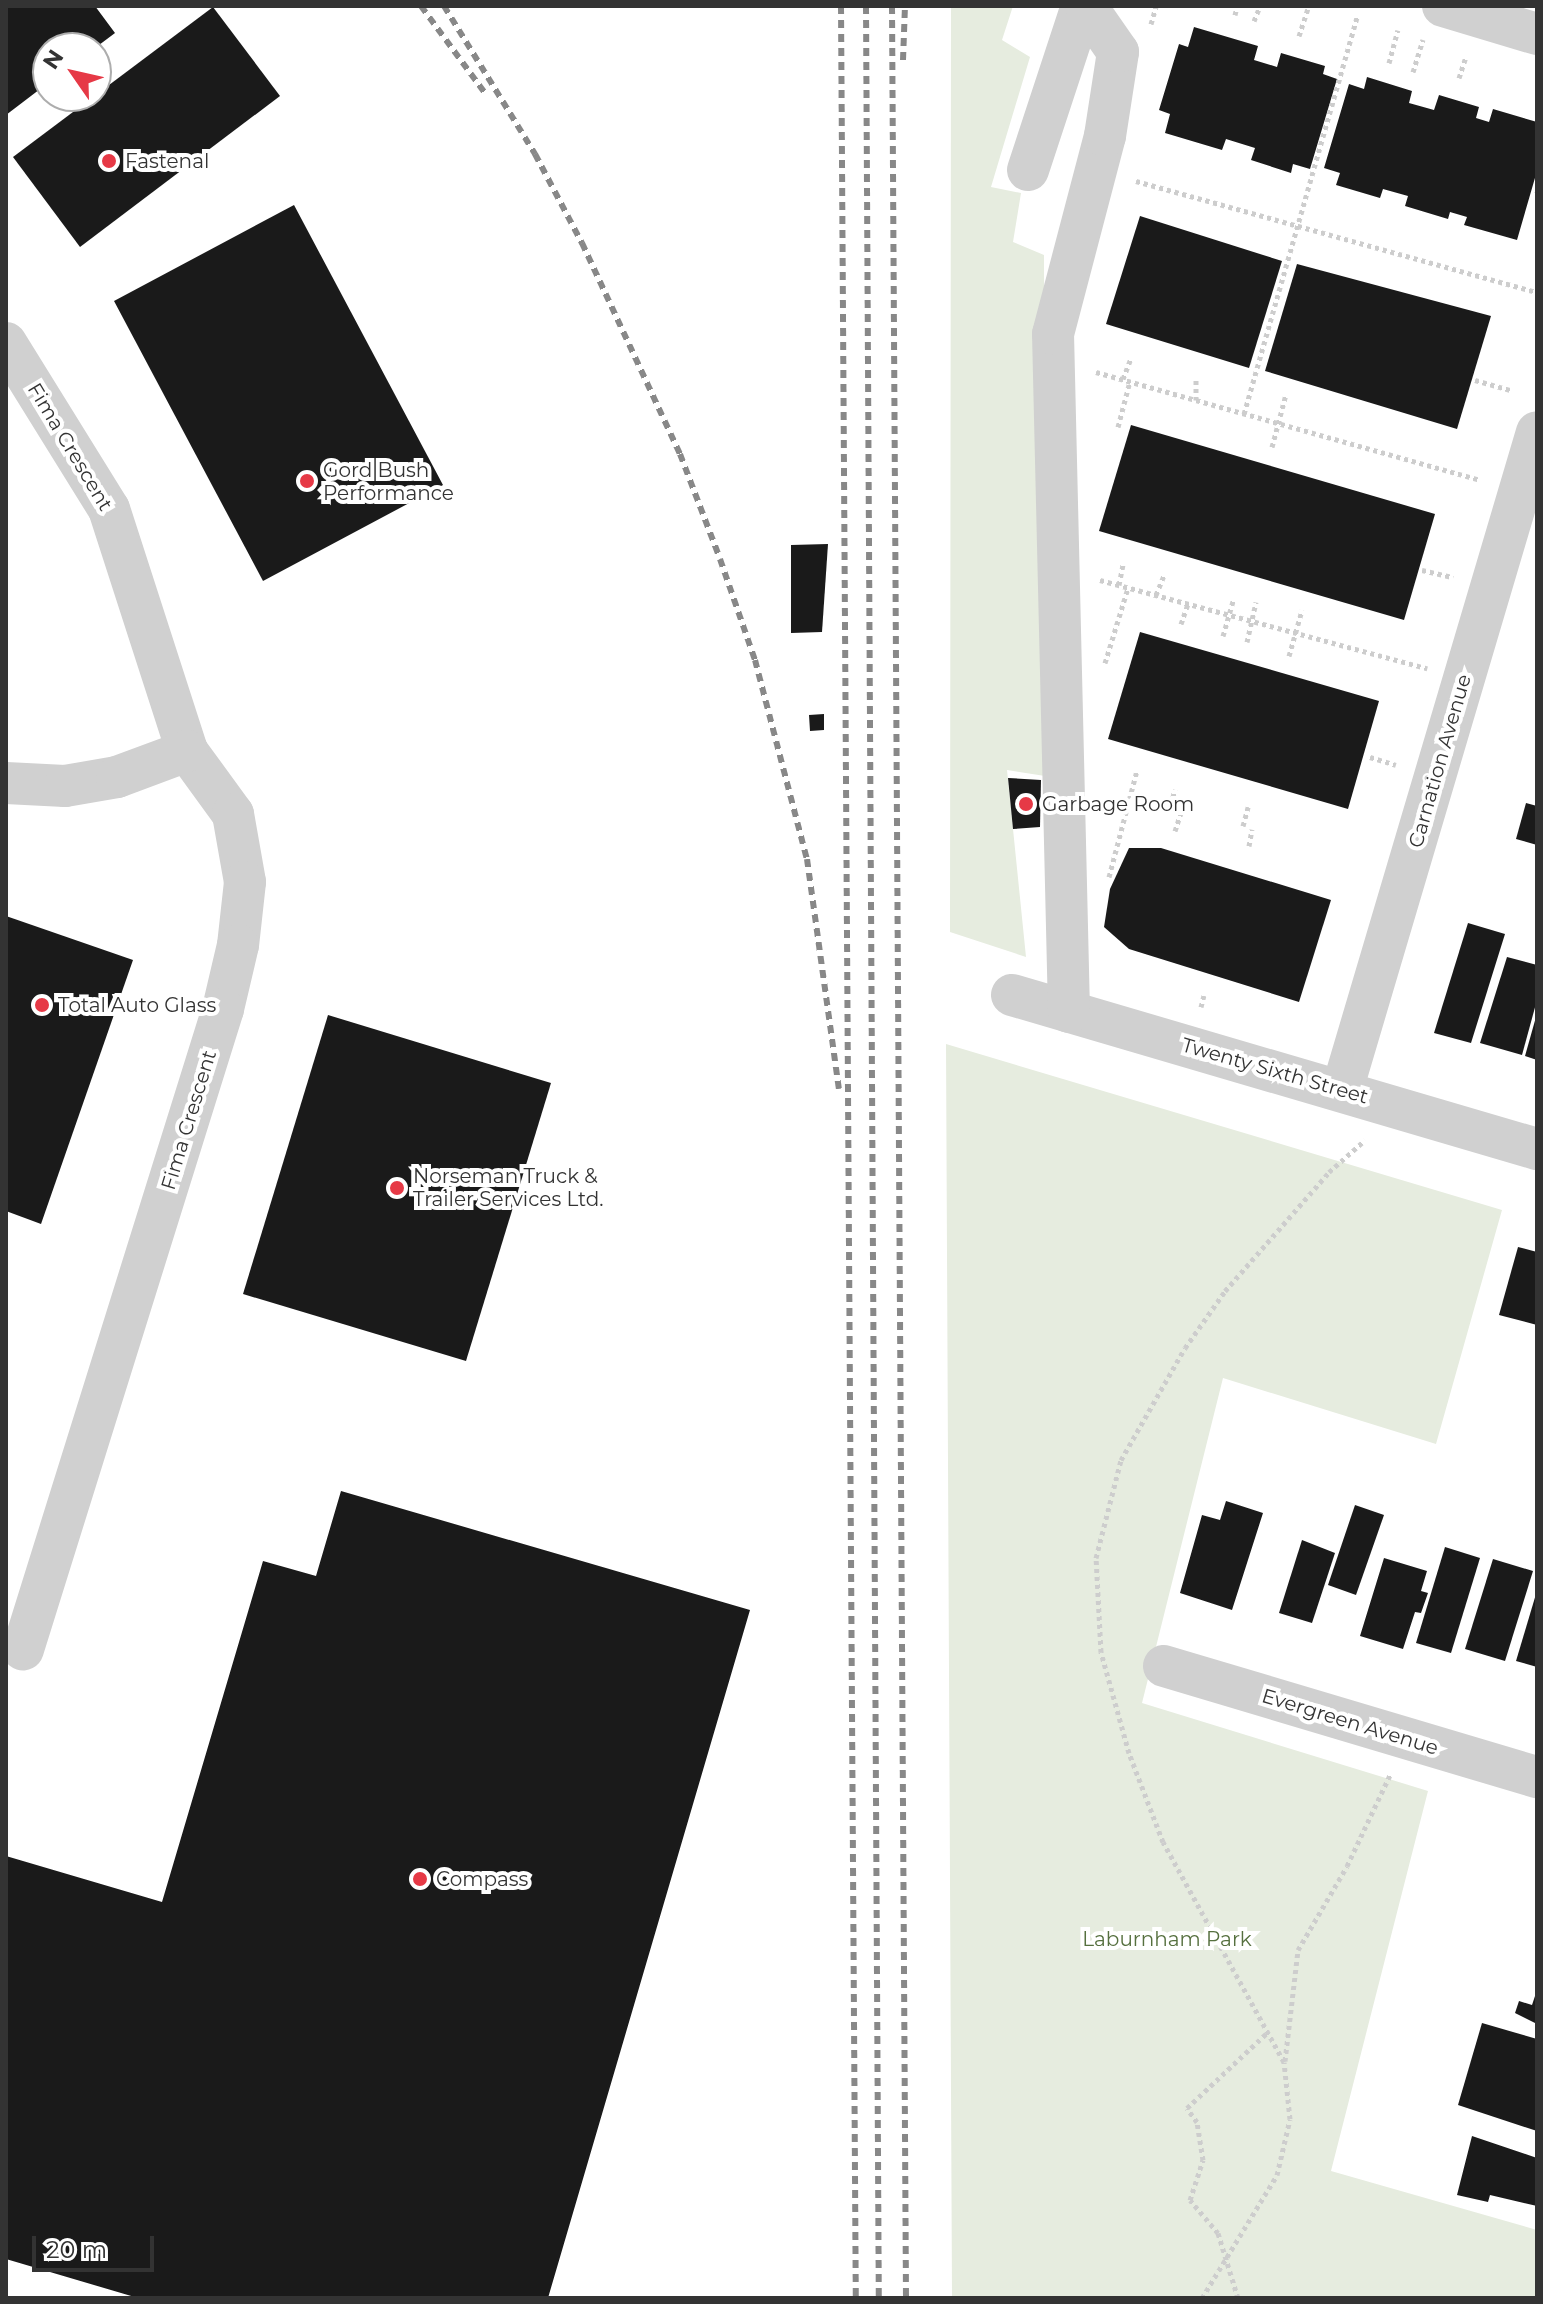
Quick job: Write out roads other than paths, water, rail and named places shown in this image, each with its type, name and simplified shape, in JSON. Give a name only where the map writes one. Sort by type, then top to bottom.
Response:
[{"type":"street","points":[[1028,170],[1084,6]]},
{"type":"street","points":[[1069,1012],[1053,334],[1096,170],[1118,52],[1084,6]]},
{"type":"street","points":[[1434,22],[1537,34]]},
{"type":"street","name":"Fima Crescent","points":[[6,343],[109,509],[187,751],[233,814],[245,882],[238,945],[223,1009],[23,1649]]},
{"type":"street","name":"Carnation Avenue","points":[[1342,1090],[1537,432]]},
{"type":"street","points":[[6,783],[91,782],[187,751]]},
{"type":"street","name":"Twenty Sixth Street","points":[[1012,995],[1537,1149]]},
{"type":"street","name":"Evergreen Avenue","points":[[1164,1666],[1537,1777]]},
{"type":"railway","points":[[421,6],[485,93]]},
{"type":"railway","points":[[444,6],[535,154],[582,243],[680,454],[720,559],[755,660],[807,859],[839,1089]]},
{"type":"railway","points":[[841,6],[856,2298]]},
{"type":"railway","points":[[866,6],[879,2298]]},
{"type":"railway","points":[[892,6],[906,2298]]},
{"type":"railway","points":[[903,60],[905,6]]},
{"type":"place","name":"Fastenal","points":[[109,161]]},
{"type":"place","name":"Gord Bush Performance","points":[[307,481]]},
{"type":"place","name":"Garbage Room","points":[[1026,804]]},
{"type":"place","name":"Total Auto Glass","points":[[42,1005]]},
{"type":"place","name":"Norseman Truck & Trailer Services Ltd.","points":[[397,1188]]},
{"type":"place","name":"Compass","points":[[420,1879]]},
{"type":"park label","name":"Laburnham Park","points":[[1167,1939]]}]
